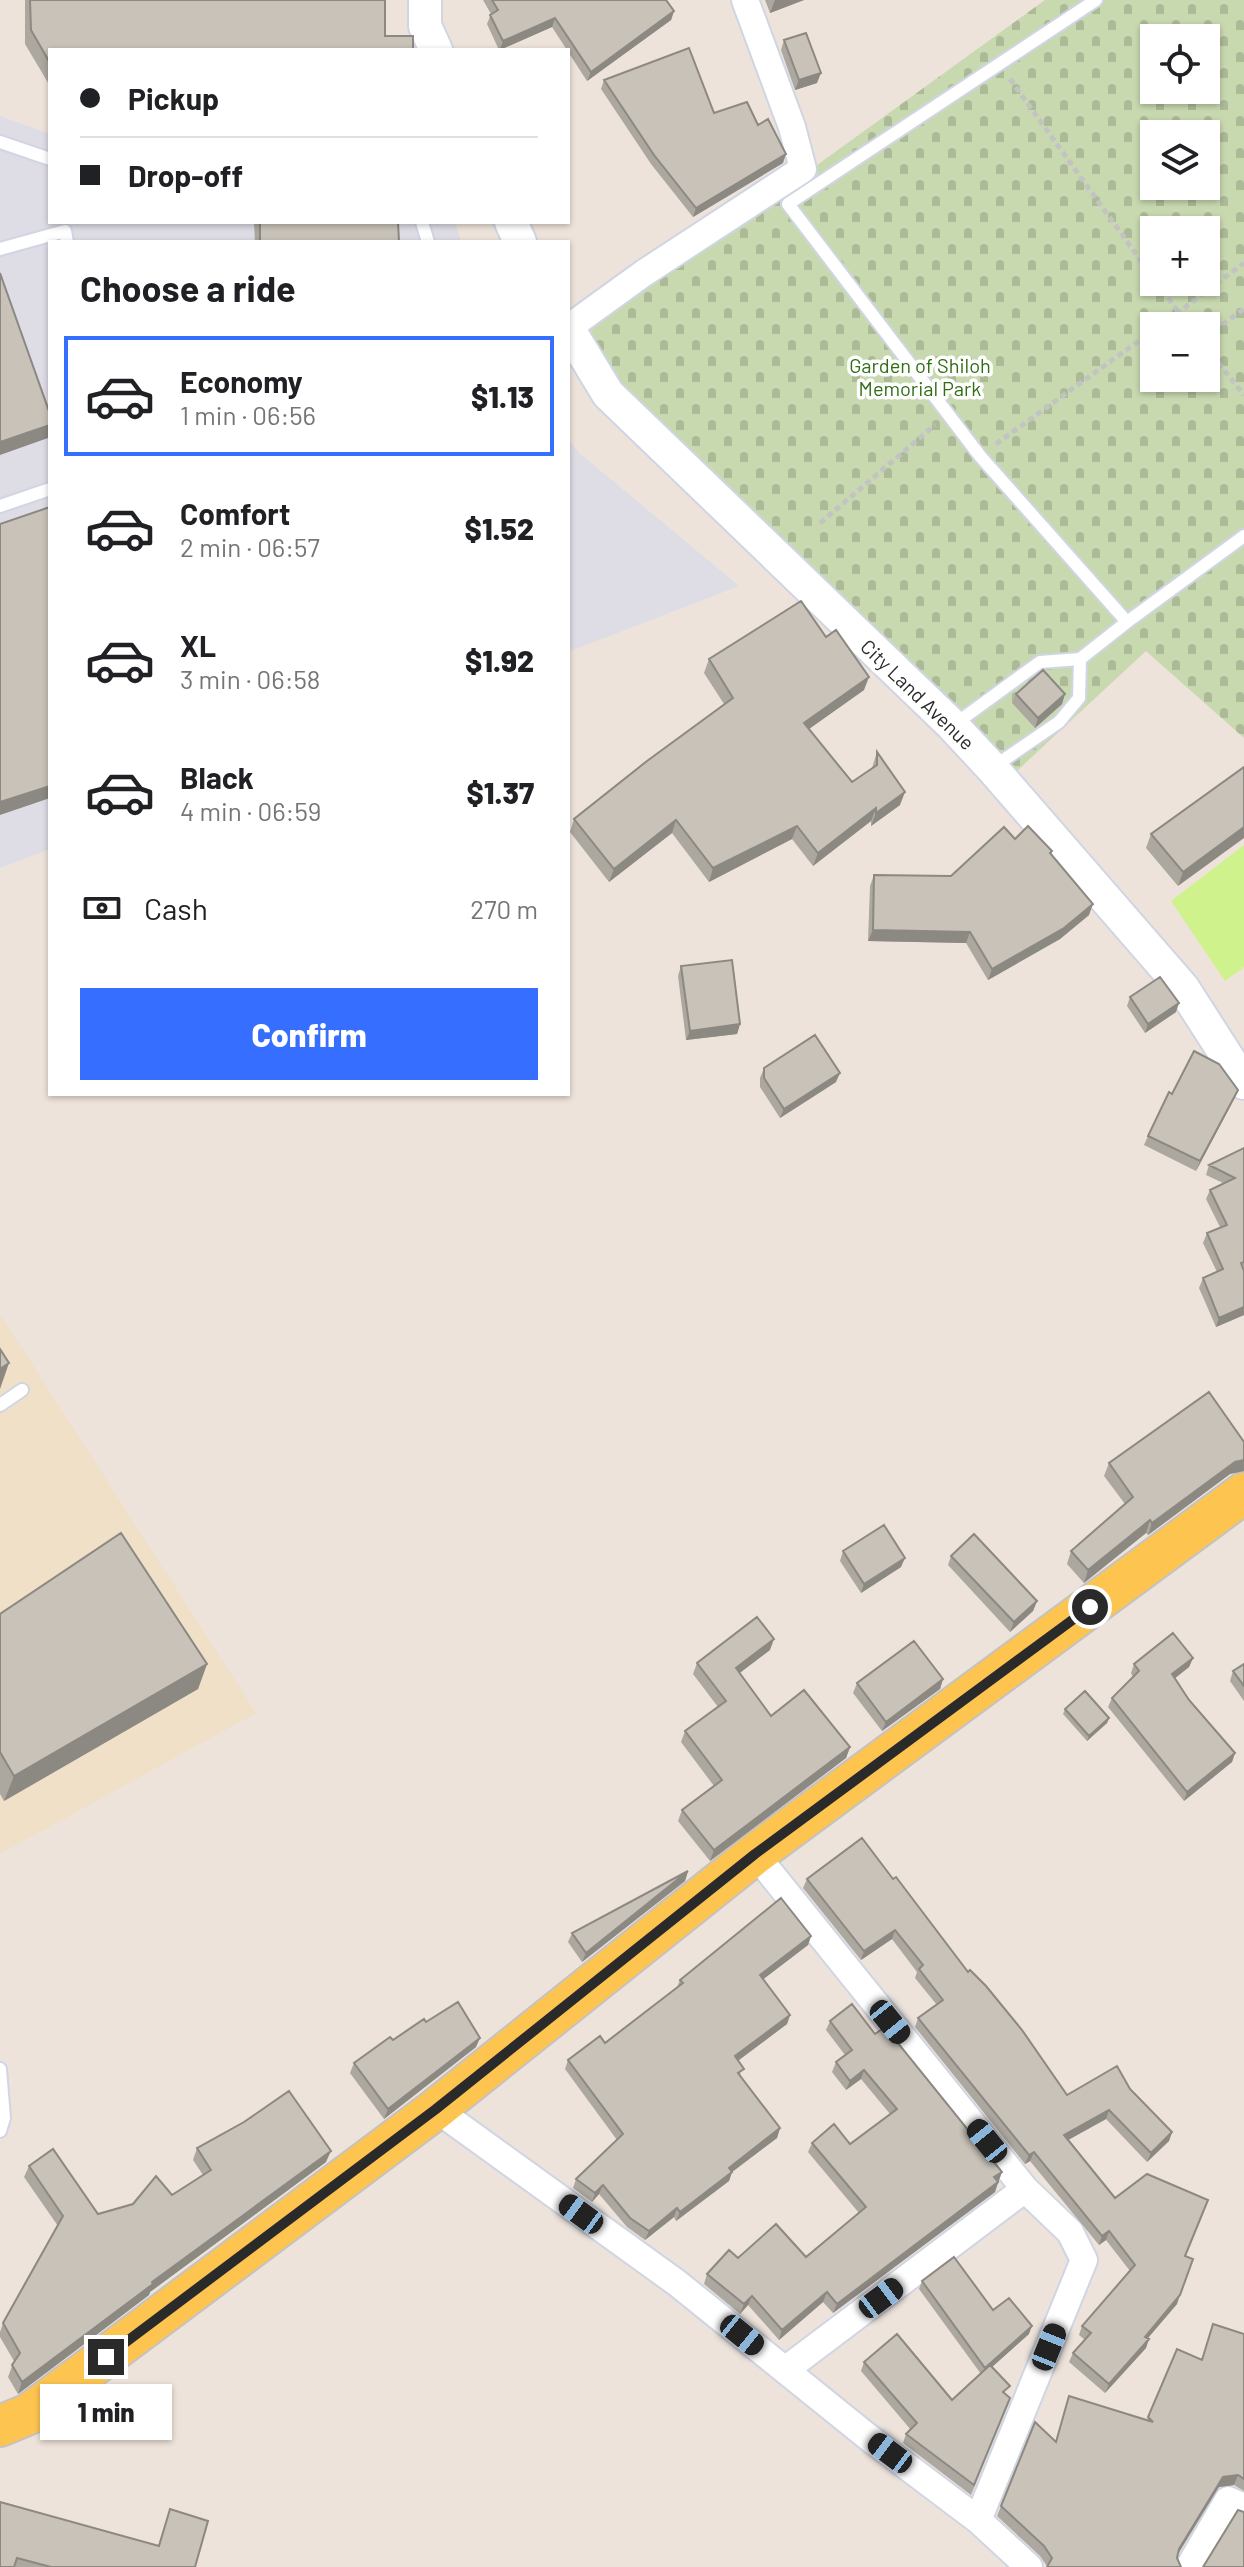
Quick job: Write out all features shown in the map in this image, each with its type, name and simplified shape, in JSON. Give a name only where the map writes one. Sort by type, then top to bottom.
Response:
[{"type":"main road","points":[[0,2426],[29,2414],[436,2109],[755,1854],[1244,1493]]},
{"type":"street","points":[[425,0],[425,26],[435,48]]},
{"type":"street","points":[[570,327],[644,273],[803,169],[792,127],[745,0]]},
{"type":"street","name":"City Land Avenue","points":[[570,331],[608,394],[952,725],[992,768],[1183,988],[1244,1083]]},
{"type":"street","points":[[755,1854],[1025,2189],[1070,2232],[1084,2260],[978,2520]]},
{"type":"street","points":[[436,2109],[677,2283],[868,2437],[978,2520],[1029,2567]]},
{"type":"street","points":[[785,2370],[1025,2189]]},
{"type":"street","points":[[1189,2567],[1228,2500],[1244,2507]]},
{"type":"lane","points":[[1096,0],[788,204],[980,456],[1127,622]]},
{"type":"lane","points":[[0,142],[48,158]]},
{"type":"lane","points":[[0,249],[65,231],[67,240]]},
{"type":"lane","points":[[0,506],[48,490]]},
{"type":"lane","points":[[952,725],[1040,662],[1080,659],[1244,536]]},
{"type":"lane","points":[[992,768],[1059,722],[1079,698],[1080,659]]},
{"type":"lane","points":[[0,1405],[22,1390]]},
{"type":"lane","points":[[0,2069],[4,2118],[0,2131]]},
{"type":"path","points":[[1000,65],[1140,259]]},
{"type":"path","points":[[1180,312],[1244,263]]},
{"type":"path","points":[[1220,326],[1244,309]]},
{"type":"path","points":[[980,456],[1140,340]]},
{"type":"path","points":[[1220,365],[1244,395]]},
{"type":"path","points":[[820,523],[948,414]]},
{"type":"shaded area","points":[[0,116],[48,133],[48,224],[456,224],[460,240],[48,240],[48,850],[0,868]]},
{"type":"shaded area","points":[[570,441],[578,452],[739,586],[570,651]]},
{"type":"shaded area","points":[[0,1314],[256,1713],[0,1854]]},
{"type":"green space","name":"Garden of Shiloh Memorial Park","points":[[1045,0],[1244,0],[1244,738],[1146,651],[1006,781],[622,417],[570,327],[718,237]]},
{"type":"green space","points":[[1244,845],[1244,967],[1225,981],[1171,901]]},
{"type":"building","points":[[30,0],[385,0],[385,36],[413,36],[413,48],[48,48],[48,60],[31,30]]},
{"type":"building","points":[[492,0],[666,0],[674,11],[591,72],[555,18],[503,41],[490,15],[498,10]]},
{"type":"building","points":[[806,33],[821,73],[799,80],[784,40]]},
{"type":"building","points":[[689,48],[714,113],[747,102],[758,125],[768,119],[786,154],[696,208],[654,155],[604,80]]},
{"type":"building","points":[[260,224],[398,224],[399,240],[260,240]]},
{"type":"building","points":[[0,273],[48,408],[48,426],[0,442]]},
{"type":"building","points":[[48,508],[48,787],[0,802],[0,524]]},
{"type":"building","points":[[801,601],[826,637],[836,630],[869,677],[804,723],[852,782],[877,765],[877,752],[905,792],[876,813],[876,808],[818,853],[797,826],[713,868],[676,820],[614,869],[574,819],[733,698],[709,659]]},
{"type":"building","points":[[1043,670],[1065,694],[1038,718],[1016,694]]},
{"type":"building","points":[[1244,767],[1244,827],[1183,872],[1151,834]]},
{"type":"building","points":[[1028,826],[1052,851],[1050,853],[1093,904],[1064,928],[992,969],[970,932],[873,930],[874,875],[951,876],[1004,827],[1015,839]]},
{"type":"building","points":[[732,960],[740,1024],[690,1031],[681,966]]},
{"type":"building","points":[[1160,977],[1179,1003],[1148,1024],[1130,997]]},
{"type":"building","points":[[815,1035],[840,1073],[784,1109],[764,1078],[764,1068]]},
{"type":"building","points":[[1194,1051],[1219,1064],[1238,1090],[1200,1161],[1148,1136],[1169,1092],[1172,1094]]},
{"type":"building","points":[[1244,1148],[1244,1262],[1241,1263],[1244,1271],[1244,1307],[1219,1318],[1203,1278],[1223,1269],[1207,1233],[1227,1225],[1210,1190],[1235,1178],[1209,1165]]},
{"type":"building","points":[[0,1349],[9,1363],[0,1369]]},
{"type":"building","points":[[1209,1392],[1244,1442],[1244,1460],[1235,1462],[1152,1523],[1150,1520],[1088,1570],[1071,1551],[1133,1497],[1109,1463]]},
{"type":"building","points":[[884,1525],[905,1558],[864,1584],[843,1551]]},
{"type":"building","points":[[121,1533],[207,1664],[14,1776],[0,1752],[0,1614]]},
{"type":"building","points":[[974,1534],[1037,1601],[1014,1622],[951,1556]]},
{"type":"building","points":[[757,1617],[774,1639],[736,1668],[771,1716],[804,1690],[850,1747],[714,1850],[682,1810],[722,1780],[685,1731],[726,1701],[697,1663]]},
{"type":"building","points":[[1173,1633],[1193,1658],[1172,1674],[1189,1700],[1235,1753],[1187,1792],[1112,1698],[1139,1671],[1134,1664]]},
{"type":"building","points":[[914,1641],[943,1679],[886,1722],[857,1683]]},
{"type":"building","points":[[1244,1664],[1244,1686],[1233,1671]]},
{"type":"building","points":[[1085,1691],[1109,1718],[1089,1736],[1065,1709]]},
{"type":"building","points":[[862,1838],[893,1879],[896,1877],[968,1972],[970,1970],[986,1986],[1022,2030],[1067,2095],[1117,2066],[1130,2089],[1172,2132],[1151,2153],[1109,2110],[1064,2135],[1115,2198],[1147,2174],[1208,2200],[1185,2256],[1193,2259],[1180,2295],[1145,2337],[1149,2339],[1109,2384],[1073,2353],[1091,2333],[1082,2326],[1135,2265],[1109,2231],[1102,2236],[1034,2152],[1029,2155],[918,2018],[943,2000],[919,1969],[923,1965],[895,1930],[864,1951],[807,1879]]},
{"type":"building","points":[[688,1871],[586,1953],[572,1933]]},
{"type":"building","points":[[781,1898],[811,1936],[760,1975],[790,2015],[735,2056],[744,2069],[738,2073],[780,2128],[729,2168],[732,2172],[680,2212],[677,2208],[649,2231],[630,2218],[603,2185],[595,2193],[576,2179],[623,2134],[568,2060],[600,2036],[605,2043],[683,1983],[680,1980]]},
{"type":"building","points":[[458,2002],[480,2038],[388,2109],[354,2063],[390,2037],[393,2040],[424,2019],[426,2022]]},
{"type":"building","points":[[852,2004],[875,2034],[885,2027],[1002,2172],[994,2177],[998,2182],[837,2304],[827,2292],[782,2330],[752,2296],[744,2304],[707,2274],[729,2250],[738,2258],[776,2224],[806,2257],[866,2207],[812,2143],[834,2124],[850,2144],[897,2109],[864,2070],[850,2081],[836,2062],[852,2050],[830,2021]]},
{"type":"building","points":[[289,2091],[331,2151],[22,2382],[12,2365],[20,2353],[3,2323],[63,2216],[29,2166],[53,2149],[98,2214],[133,2204],[156,2176],[172,2195],[211,2170],[197,2148],[244,2122]]},
{"type":"building","points":[[954,2257],[993,2310],[1009,2298],[1032,2326],[985,2368],[922,2281]]},
{"type":"building","points":[[1213,2324],[1244,2334],[1244,2479],[1238,2475],[1223,2477],[1179,2549],[1177,2558],[1181,2567],[1047,2567],[1052,2558],[1044,2546],[1001,2506],[1035,2422],[1056,2442],[1069,2396],[1153,2422],[1148,2417],[1177,2349],[1202,2360]]},
{"type":"building","points":[[897,2334],[952,2400],[990,2365],[1010,2386],[1003,2392],[1010,2398],[974,2485],[906,2434],[917,2423],[864,2362]]},
{"type":"building","points":[[0,2502],[159,2546],[170,2509],[208,2521],[195,2567],[51,2567],[17,2558],[14,2567],[0,2567]]},
{"type":"building","points":[[1238,2510],[1244,2512],[1244,2567],[1203,2567]]},
{"type":"route","points":[[106,2357],[436,2109],[755,1854],[1090,1607]]}]
